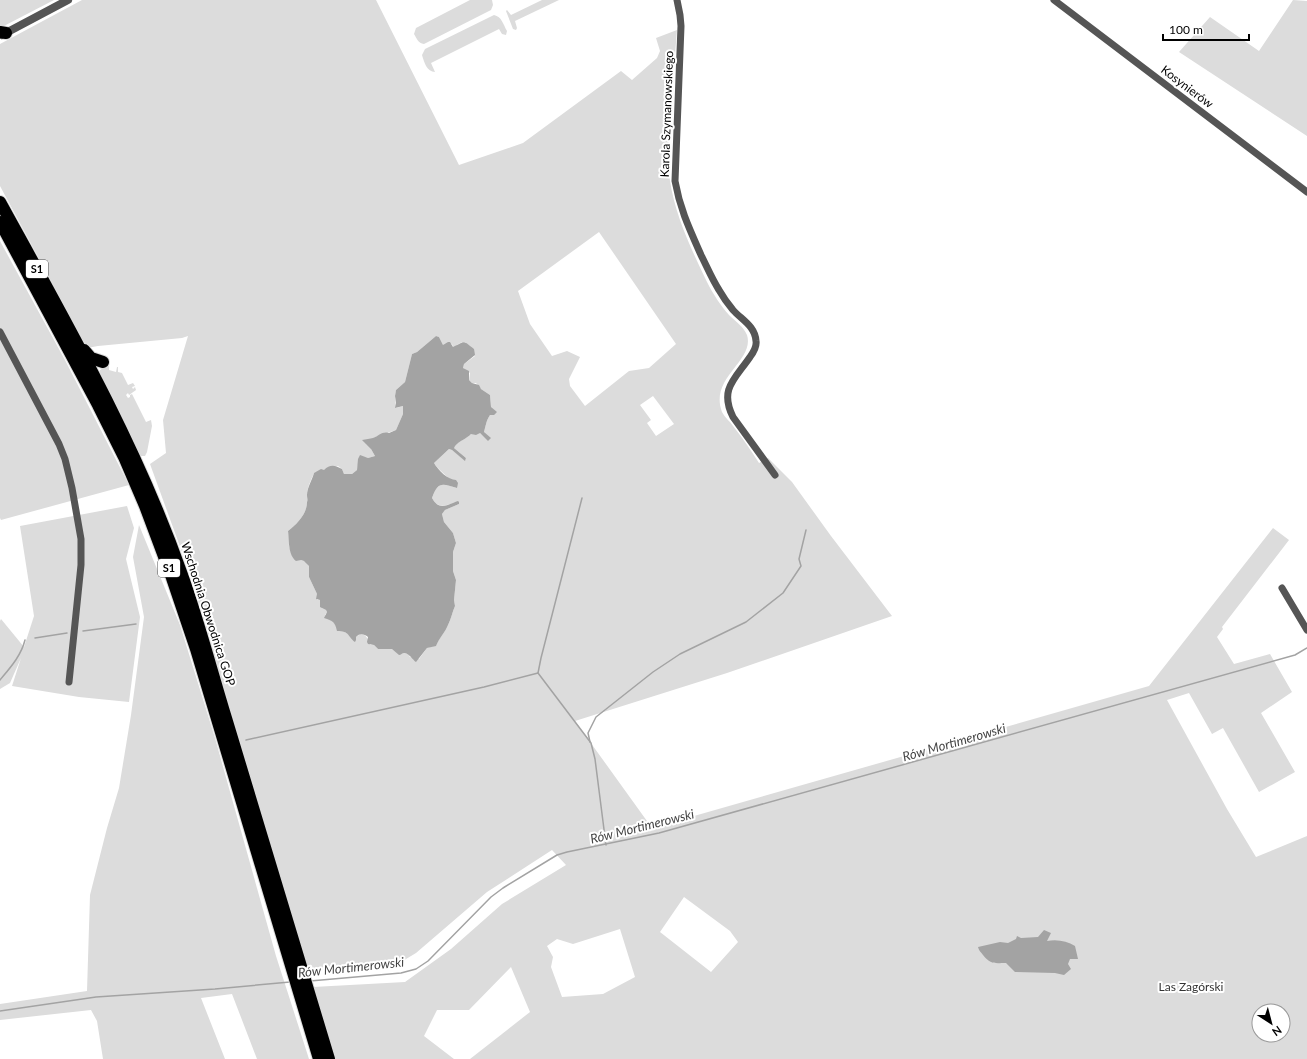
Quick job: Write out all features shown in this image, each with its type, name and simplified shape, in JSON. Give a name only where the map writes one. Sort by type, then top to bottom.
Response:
[{"type":"highway","name":"Wschodnia Obwodnica GOP","points":[[0,202],[74,337],[128,443],[154,501],[186,586],[251,800],[287,935]]},
{"type":"highway","name":"Wschodnia Obwodnica GOP","points":[[0,222],[98,405],[124,457],[145,506],[194,642],[287,935],[319,1043],[329,1059]]},
{"type":"highway","points":[[74,337],[91,358],[103,362]]},
{"type":"highway","points":[[148,464],[148,476],[154,501]]},
{"type":"highway","name":"Wschodnia Obwodnica GOP","points":[[319,1043],[319,1059]]},
{"type":"street","points":[[2,34],[68,0]]},
{"type":"street","name":"Karola Szymanowskiego","points":[[677,0],[680,15],[681,40],[675,181],[684,217],[712,279],[733,310],[754,331],[756,342],[754,351],[731,382],[728,391],[728,407],[732,416],[775,475]]},
{"type":"street","name":"Kosynierów","points":[[1054,0],[1307,192]]},
{"type":"street","points":[[0,332],[59,444],[65,459],[76,508],[81,539],[81,565],[69,682]]},
{"type":"street","points":[[1282,588],[1307,630]]},
{"type":"green space","points":[[0,0],[54,0],[0,28]]},
{"type":"green space","name":"Las Zagórski","points":[[82,0],[376,0],[459,165],[523,143],[621,71],[632,80],[657,58],[660,51],[656,38],[677,30],[669,148],[669,173],[672,194],[685,233],[709,286],[723,308],[747,335],[748,344],[745,353],[726,379],[722,389],[720,400],[722,412],[759,463],[768,458],[792,482],[892,616],[727,673],[575,721],[652,828],[1149,686],[1273,528],[1289,540],[1222,627],[1223,629],[1217,637],[1234,664],[1270,654],[1292,692],[1261,713],[1295,772],[1259,792],[1223,728],[1212,734],[1189,693],[1167,700],[1227,809],[1256,857],[1307,836],[1307,1059],[470,1059],[530,1012],[511,967],[469,1010],[437,1010],[424,1036],[454,1059],[335,1059],[313,987],[405,982],[451,949],[502,904],[566,865],[552,850],[487,892],[416,953],[396,965],[392,961],[308,971],[191,577],[150,464],[166,453],[163,420],[188,336],[182,338],[87,348],[0,186],[0,44]],"holes":[[[599,232],[676,344],[649,368],[629,371],[585,406],[570,386],[569,379],[580,357],[567,351],[552,356],[530,324],[518,291]],[[436,336],[439,337],[443,345],[452,344],[453,347],[465,342],[475,356],[464,364],[463,368],[470,373],[469,380],[472,383],[476,383],[481,389],[490,395],[491,407],[494,415],[490,415],[486,423],[484,432],[488,440],[480,433],[471,434],[454,446],[454,448],[466,458],[465,460],[449,449],[434,463],[457,488],[447,485],[438,486],[432,498],[440,506],[459,502],[459,504],[445,510],[442,514],[444,522],[453,533],[456,543],[453,552],[453,571],[456,580],[454,600],[455,606],[447,628],[436,645],[427,648],[419,659],[410,657],[407,653],[392,649],[378,649],[374,645],[370,645],[365,636],[361,634],[356,637],[343,631],[325,615],[327,612],[322,608],[320,600],[317,600],[317,594],[309,577],[309,566],[305,561],[293,558],[289,546],[288,531],[298,522],[305,511],[307,506],[309,484],[314,473],[338,466],[342,469],[344,474],[352,474],[357,470],[363,457],[368,458],[375,456],[371,449],[374,438],[396,430],[403,414],[403,406],[396,408],[396,390],[405,382],[412,354],[417,352]],[[653,396],[674,424],[656,436],[647,423],[651,420],[640,405]],[[684,897],[730,931],[738,942],[711,972],[660,932]],[[620,929],[635,977],[603,994],[562,997],[551,967],[553,957],[547,946],[557,939],[573,944]]]},
{"type":"green space","points":[[470,0],[492,0],[493,5],[491,10],[424,44],[420,43],[414,34],[416,28]]},
{"type":"green space","points":[[542,0],[559,0],[515,21],[517,28],[516,30],[513,29],[506,11],[507,10],[511,15]]},
{"type":"green space","points":[[1293,0],[1307,1],[1307,136],[1179,52],[1210,17],[1259,51]]},
{"type":"green space","points":[[494,15],[499,17],[502,21],[507,31],[506,35],[502,34],[499,29],[431,63],[435,72],[432,72],[428,68],[422,55],[425,49]]},
{"type":"green space","points":[[0,241],[65,360],[129,485],[1,520],[0,518]]},
{"type":"green space","points":[[109,365],[109,370],[116,372],[118,367],[118,372],[122,373],[128,385],[133,383],[135,386],[132,387],[133,389],[135,387],[136,390],[129,395],[128,393],[126,395],[128,398],[132,394],[146,422],[151,420],[152,426],[145,456],[139,455],[99,374],[100,370]]},
{"type":"green space","points":[[127,506],[134,528],[126,559],[140,617],[129,702],[79,697],[12,686],[21,658],[10,683],[0,689],[0,621],[1,619],[24,647],[34,616],[20,526]]},
{"type":"green space","points":[[139,525],[180,625],[215,738],[276,956],[309,1059],[257,1059],[232,994],[201,998],[225,1059],[103,1059],[97,1021],[91,1010],[0,1020],[0,1004],[87,991],[90,895],[119,788],[131,715],[144,617],[133,557]]},
{"type":"shaded area","points":[[436,336],[439,337],[443,345],[450,342],[453,347],[464,342],[474,349],[475,355],[464,364],[463,368],[469,371],[469,380],[472,383],[479,385],[481,389],[490,395],[491,407],[497,412],[494,415],[490,415],[486,423],[484,432],[491,438],[488,441],[480,433],[476,435],[471,434],[455,446],[454,448],[466,458],[465,461],[449,449],[434,463],[444,474],[453,480],[456,480],[458,483],[457,488],[447,485],[438,486],[432,498],[437,505],[440,506],[459,502],[459,504],[445,510],[442,514],[444,522],[453,533],[456,543],[453,552],[453,571],[456,580],[454,600],[455,606],[447,628],[436,646],[427,648],[416,662],[406,653],[399,655],[392,649],[378,649],[374,645],[368,644],[368,637],[364,635],[360,634],[356,637],[355,642],[346,633],[337,631],[333,622],[324,618],[327,612],[320,607],[320,600],[316,599],[317,594],[309,577],[309,566],[304,561],[296,561],[293,558],[289,547],[288,531],[298,522],[305,511],[307,506],[308,490],[314,473],[321,469],[324,470],[333,466],[342,469],[344,474],[352,474],[357,470],[360,455],[368,458],[375,456],[371,449],[362,440],[396,430],[403,414],[403,406],[395,408],[396,390],[405,382],[412,354],[417,352]]},
{"type":"shaded area","points":[[1044,930],[1051,933],[1047,941],[1062,941],[1075,946],[1078,959],[1070,959],[1068,964],[1071,969],[1064,975],[1055,973],[1015,972],[1006,963],[993,963],[988,960],[978,947],[1000,942],[1008,943],[1016,939],[1017,936],[1021,938],[1038,937]]},
{"type":"waterway","points":[[582,498],[538,673],[591,743],[595,759],[606,845]]},
{"type":"waterway","points":[[590,742],[588,733],[596,717],[653,672],[680,654],[746,622],[783,593],[801,566],[799,559],[806,530]]},
{"type":"waterway","points":[[83,631],[136,624]]},
{"type":"waterway","points":[[35,638],[67,633]]},
{"type":"waterway","points":[[0,680],[18,657],[25,640]]},
{"type":"waterway","name":"Rów Mortimerowski","points":[[310,981],[401,973],[416,969],[428,961],[491,897],[557,855],[659,833],[1295,655],[1307,648]]},
{"type":"waterway","points":[[246,740],[484,687],[538,673]]},
{"type":"waterway","name":"Rów Mortimerowski","points":[[0,1011],[96,997],[290,982]]}]
